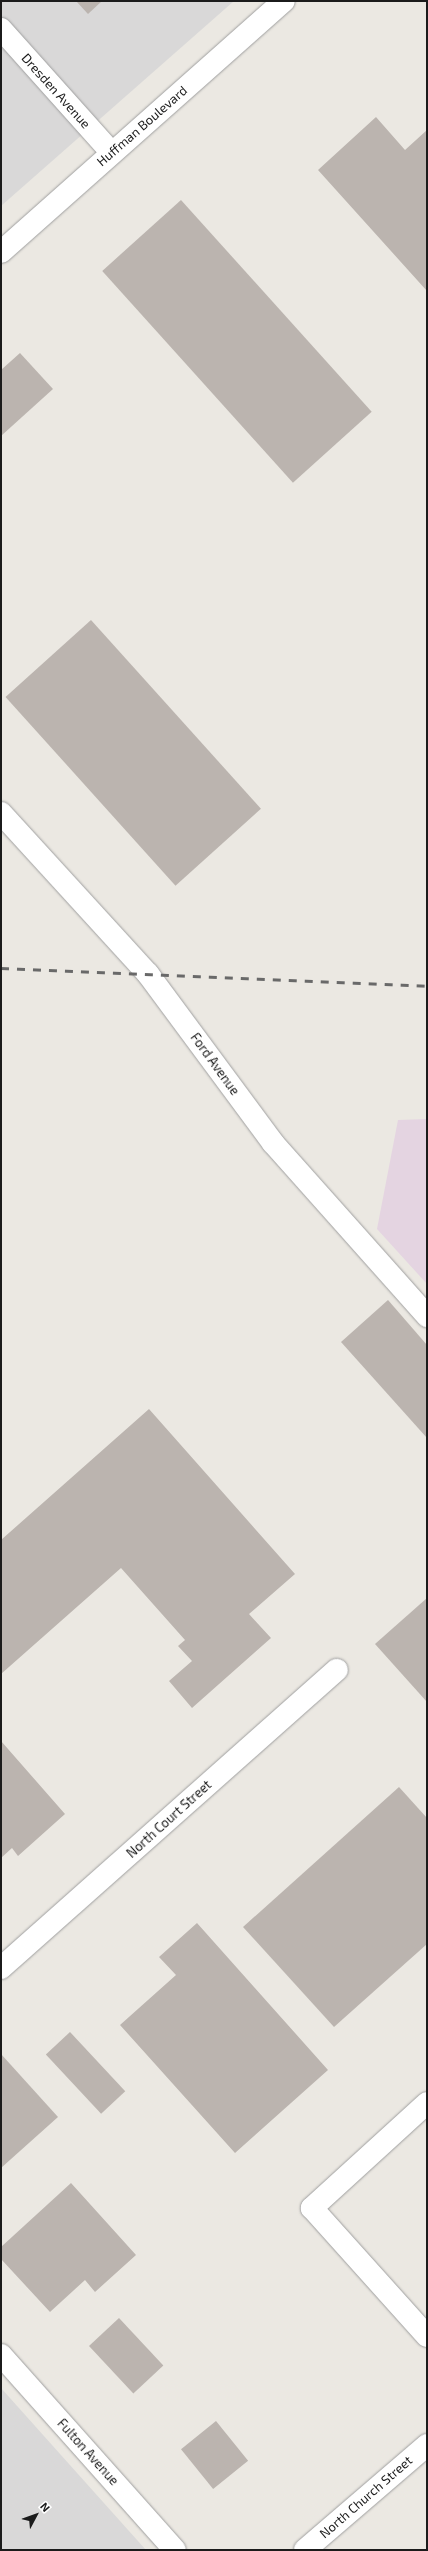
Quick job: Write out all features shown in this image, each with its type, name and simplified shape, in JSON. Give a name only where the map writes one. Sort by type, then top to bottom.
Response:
[{"type":"street","name":"Huffman Boulevard","points":[[1,252],[284,1]]},
{"type":"street","name":"Dresden Avenue","points":[[1,29],[112,153]]},
{"type":"street","name":"Ford Avenue","points":[[1,813],[148,974],[273,1143],[427,1316]]},
{"type":"street","name":"North Court Street","points":[[1,1968],[337,1670]]},
{"type":"street","points":[[427,2103],[312,2208],[427,2336]]},
{"type":"street","name":"Fulton Avenue","points":[[3,2363],[175,2550]]},
{"type":"street","name":"North Church Street","points":[[305,2550],[427,2445]]},
{"type":"shaded area","points":[[1,1],[234,1],[1,206]]},
{"type":"shaded area","points":[[427,1119],[427,1284],[377,1229],[398,1120]]},
{"type":"shaded area","points":[[1,2388],[146,2550],[1,2550]]},
{"type":"building","points":[[76,1],[102,1],[88,14]]},
{"type":"building","points":[[376,117],[405,150],[427,130],[427,291],[318,170]]},
{"type":"building","points":[[181,200],[372,412],[293,483],[102,271]]},
{"type":"building","points":[[20,353],[53,389],[1,436],[1,370]]},
{"type":"building","points":[[91,620],[261,809],[175,886],[6,697]]},
{"type":"building","points":[[388,1300],[427,1345],[427,1438],[341,1342]]},
{"type":"building","points":[[149,1409],[295,1574],[249,1614],[271,1638],[192,1708],[169,1681],[192,1661],[178,1646],[185,1640],[121,1568],[1,1674],[1,1540]]},
{"type":"building","points":[[427,1598],[427,1702],[375,1644]]},
{"type":"building","points":[[1,1741],[65,1814],[18,1856],[12,1848],[1,1858]]},
{"type":"building","points":[[399,1787],[427,1818],[427,1944],[334,2027],[243,1927]]},
{"type":"building","points":[[197,1923],[328,2070],[235,2153],[120,2025],[176,1975],[159,1957]]},
{"type":"building","points":[[70,2032],[125,2091],[101,2114],[46,2055]]},
{"type":"building","points":[[1,2054],[58,2117],[1,2168]]},
{"type":"building","points":[[71,2183],[136,2255],[95,2292],[85,2280],[50,2312],[1,2259],[1,2247]]},
{"type":"building","points":[[119,2318],[163,2366],[133,2393],[89,2346]]},
{"type":"building","points":[[216,2421],[248,2461],[213,2489],[181,2449]]},
{"type":"railway","points":[[1,968],[427,986]]}]
